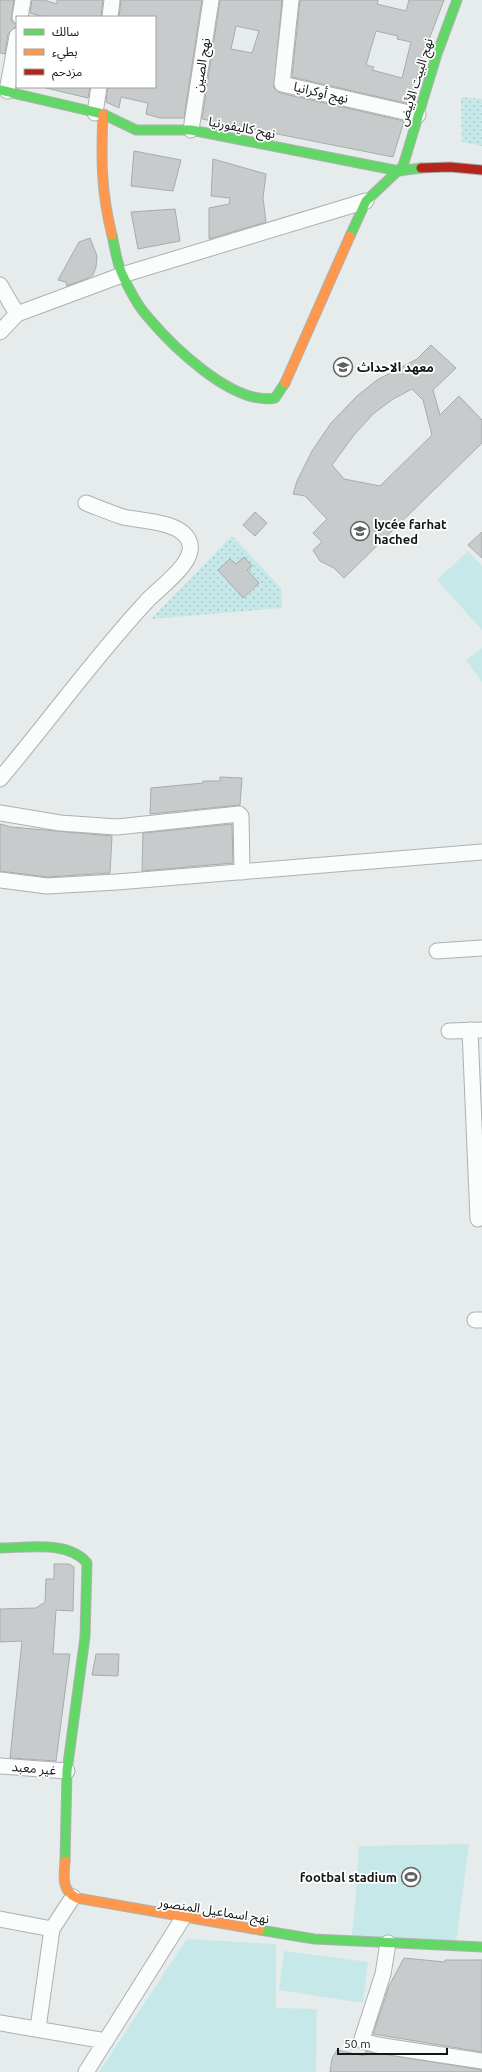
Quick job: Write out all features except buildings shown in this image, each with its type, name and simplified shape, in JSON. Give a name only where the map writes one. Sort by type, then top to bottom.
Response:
[{"type":"street","points":[[20,16],[23,0]]},
{"type":"street","points":[[110,16],[112,0]]},
{"type":"street","name":"نهج الصين","points":[[191,130],[211,0]]},
{"type":"street","name":"نهج أوكرانيا","points":[[291,0],[282,84],[418,115]]},
{"type":"street","name":"نهج البيت الأبيض","points":[[399,171],[403,166],[437,54],[457,0]]},
{"type":"street","points":[[4,90],[16,40]]},
{"type":"street","points":[[99,88],[101,167],[106,211],[122,275],[146,315],[191,361],[209,376],[245,396],[265,400],[274,398],[283,387],[366,201],[399,171]]},
{"type":"street","name":"نهح كاليفورنيا","points":[[4,90],[99,114],[136,130],[191,130],[399,171],[430,166],[448,166],[482,170]]},
{"type":"street","points":[[0,332],[17,314],[122,275],[366,201]]},
{"type":"street","points":[[0,285],[17,314]]},
{"type":"street","points":[[0,780],[120,630],[149,598],[177,572],[187,561],[190,554],[191,547],[189,540],[178,529],[123,517],[86,504]]},
{"type":"street","points":[[0,813],[60,823],[117,827],[239,814],[241,816],[242,872]]},
{"type":"street","points":[[0,880],[47,886],[166,879],[482,852]]},
{"type":"street","points":[[437,950],[482,948]]},
{"type":"street","points":[[449,1031],[476,1030],[475,1219]]},
{"type":"street","points":[[0,1548],[72,1551],[81,1555],[87,1563],[85,1637],[67,1771],[64,1886],[73,1897],[52,1929],[38,2028]]},
{"type":"street","name":"غير معبد","points":[[0,1766],[67,1771]]},
{"type":"street","name":"نهج اسماعيل المنصور","points":[[73,1897],[183,1918],[314,1939],[482,1947]]},
{"type":"street","points":[[86,2072],[183,1918]]},
{"type":"street","points":[[0,1919],[52,1929]]},
{"type":"street","points":[[388,1943],[383,1974],[362,2039],[363,2041],[377,2045],[482,2060]]},
{"type":"street","points":[[0,2022],[106,2041]]},
{"type":"shaded area","points":[[461,97],[482,99],[482,146],[462,142]]},
{"type":"shaded area","points":[[232,536],[281,588],[282,608],[151,619]]},
{"type":"shaded area","points":[[468,551],[482,566],[482,630],[437,580]]},
{"type":"shaded area","points":[[482,648],[482,682],[466,660]]},
{"type":"shaded area","name":"footbal stadium","points":[[469,1844],[456,1943],[351,1941],[355,1908],[359,1846]]},
{"type":"shaded area","points":[[187,1939],[276,1944],[276,2008],[317,2009],[316,2072],[99,2072]]},
{"type":"shaded area","points":[[284,1951],[368,1962],[363,2003],[279,1990]]},
{"type":"traffic: fast","points":[[350,236],[366,201],[403,166],[437,54],[457,0]]},
{"type":"traffic: fast","points":[[0,90],[103,114],[136,130],[191,130],[399,171],[421,168]]},
{"type":"traffic: fast","points":[[112,235],[121,272],[143,312],[187,357],[223,383],[241,393],[258,398],[275,398],[285,383]]},
{"type":"traffic: fast","points":[[0,1548],[58,1548],[79,1556],[87,1563],[85,1637],[67,1771],[65,1861]]},
{"type":"traffic: fast","points":[[260,1930],[314,1939],[482,1947]]},
{"type":"traffic: slow","points":[[103,114],[102,145],[104,189],[112,235]]},
{"type":"traffic: slow","points":[[285,383],[350,236]]},
{"type":"traffic: slow","points":[[65,1861],[64,1877],[66,1887],[68,1891],[77,1898],[260,1930]]},
{"type":"traffic: jam","points":[[421,168],[450,167],[482,170]]},
{"type":"place","name":"معهد الاحداث","points":[[343,367]]},
{"type":"place","name":"lycée farhat hached","points":[[360,531]]},
{"type":"place","name":"footbal stadium","points":[[411,1877]]}]
